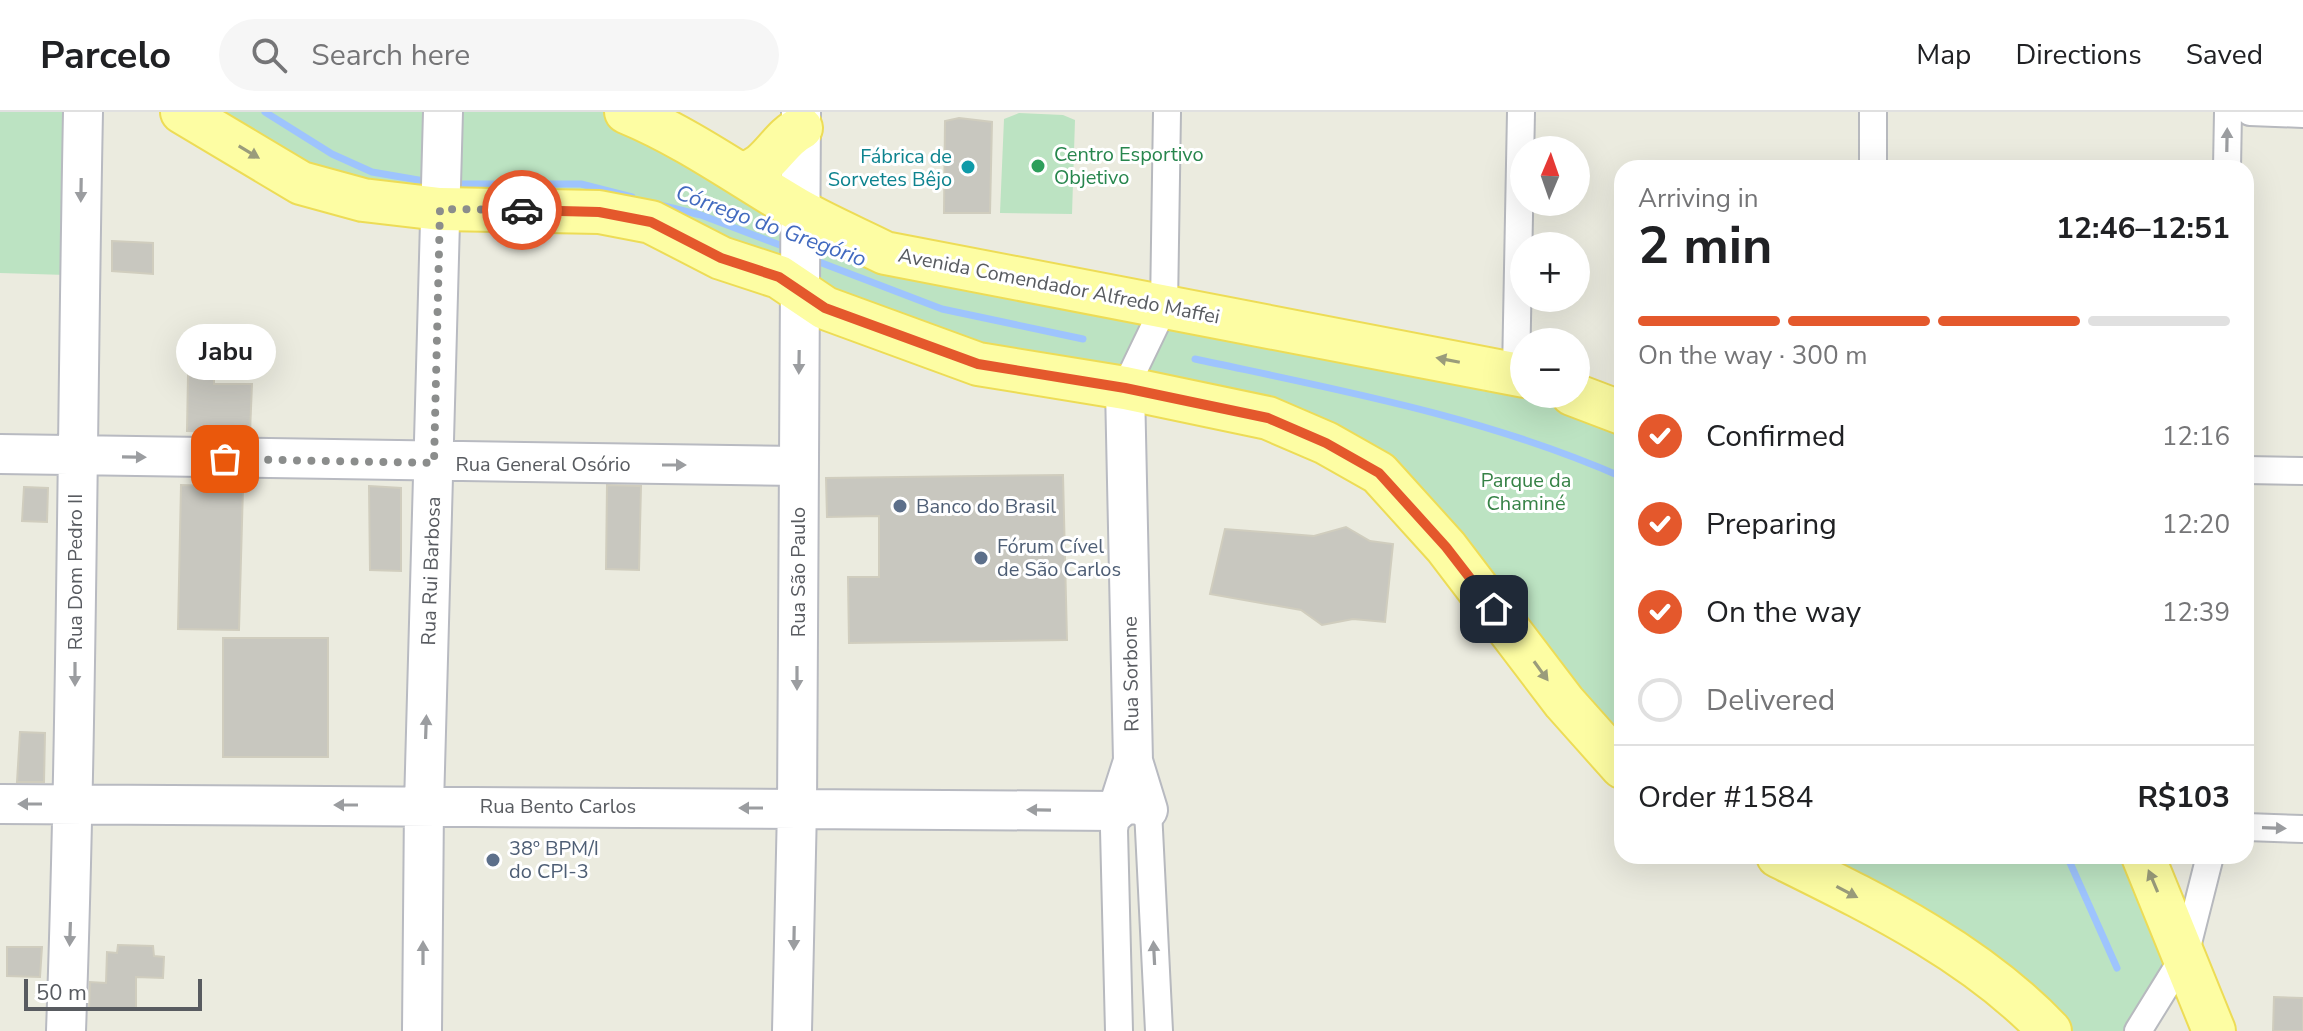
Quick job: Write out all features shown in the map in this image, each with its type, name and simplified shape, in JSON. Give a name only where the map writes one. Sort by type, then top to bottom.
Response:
[{"type":"main road","points":[[182,112],[301,183],[363,200],[599,212],[651,222],[721,258],[779,277],[825,308],[978,364],[1125,388],[1268,418],[1326,443],[1379,473],[1446,547],[1564,702],[1614,758]]},
{"type":"main road","name":"Avenida Comendador Alfredo Maffei","points":[[645,116],[743,173],[801,222],[885,253],[1510,372]]},
{"type":"main road","points":[[743,173],[753,172],[772,156],[785,136],[801,120]]},
{"type":"main road","points":[[1590,401],[1614,410]]},
{"type":"main road","points":[[1793,864],[1975,963],[2021,1000],[2050,1031]]},
{"type":"main road","points":[[2146,864],[2214,1031]]},
{"type":"street","name":"Rua Dom Pedro II","points":[[66,1031],[74,805],[76,456],[83,112]]},
{"type":"street","name":"Rua Rui Barbosa","points":[[422,1031],[424,805],[443,112]]},
{"type":"street","points":[[1164,307],[1167,112]]},
{"type":"street","points":[[1520,328],[1521,112]]},
{"type":"street","points":[[1873,112],[1873,160]]},
{"type":"street","points":[[2227,160],[2228,112]]},
{"type":"street","points":[[2250,112],[2303,114]]},
{"type":"street","name":"Rua São Paulo","points":[[792,1031],[797,808],[801,120]]},
{"type":"street","name":"Rua Sorbone","points":[[1119,1031],[1133,761],[1125,388],[1164,307]]},
{"type":"street","name":"Rua General Osório","points":[[0,454],[434,463],[798,466]]},
{"type":"street","points":[[2254,470],[2303,471]]},
{"type":"street","name":"Rua Bento Carlos","points":[[0,804],[1132,810]]},
{"type":"street","name":"Rua Sorbone","points":[[1132,810],[1159,1031]]},
{"type":"street","points":[[2254,827],[2303,829]]},
{"type":"street","points":[[2138,1031],[2185,955],[2208,864]]},
{"type":"green space","points":[[0,112],[70,112],[67,275],[0,273]]},
{"type":"green space","name":"Parque da Chaminé","points":[[182,112],[626,112],[802,212],[1510,390],[1510,408],[1590,408],[1590,401],[1614,410],[1614,758],[1326,443],[978,364],[651,222],[363,200]]},
{"type":"green space","name":"Centro Esportivo Objetivo","points":[[1019,113],[1063,115],[1075,120],[1072,214],[1000,213],[1004,119]]},
{"type":"green space","points":[[1790,864],[2146,864],[2185,955],[2138,1031],[2050,1031]]},
{"type":"building","name":"Fábrica de Sorvetes Bêjo","points":[[959,118],[992,122],[990,213],[944,213],[945,121]]},
{"type":"building","points":[[112,241],[153,243],[153,274],[112,271]]},
{"type":"building","points":[[188,375],[214,376],[214,384],[252,384],[250,433],[187,431]]},
{"type":"building","name":"Fórum Cível de São Carlos","points":[[1063,475],[1067,640],[849,643],[848,577],[879,577],[879,516],[827,517],[826,478]]},
{"type":"building","points":[[181,485],[243,487],[239,630],[178,629]]},
{"type":"building","points":[[607,485],[641,486],[639,570],[606,569]]},
{"type":"building","points":[[369,486],[401,488],[401,571],[370,570]]},
{"type":"building","points":[[24,487],[48,488],[47,522],[22,521]]},
{"type":"building","points":[[1346,527],[1370,541],[1393,544],[1385,622],[1353,619],[1322,625],[1301,610],[1210,594],[1225,529],[1314,536]]},
{"type":"building","points":[[223,638],[328,638],[328,757],[223,757]]},
{"type":"building","points":[[20,732],[45,733],[44,782],[17,782]]},
{"type":"building","points":[[118,945],[153,946],[154,956],[164,957],[163,978],[136,977],[136,1010],[89,1009],[90,982],[106,983],[107,952],[117,953]]},
{"type":"building","points":[[7,947],[42,947],[40,977],[7,976]]},
{"type":"building","points":[[2274,997],[2303,998],[2303,1031],[2273,1031]]},
{"type":"waterway","name":"Córrego do Gregório","points":[[265,112],[332,154],[372,172],[430,182]]},
{"type":"waterway","name":"Córrego do Gregório","points":[[451,184],[581,184],[632,197]]},
{"type":"waterway","name":"Córrego do Gregório","points":[[660,205],[701,215],[788,248]]},
{"type":"waterway","name":"Córrego do Gregório","points":[[814,260],[942,309],[1083,339]]},
{"type":"waterway","name":"Córrego do Gregório","points":[[1195,359],[1465,421],[1614,474]]},
{"type":"waterway","name":"Córrego do Gregório","points":[[2071,864],[2117,968]]},
{"type":"way so far","points":[[225,459],[434,463],[440,209],[522,210]]},
{"type":"place","name":"Centro Esportivo Objetivo","points":[[1038,166]]},
{"type":"place","name":"Fábrica de Sorvetes Bêjo","points":[[968,167]]},
{"type":"place","name":"Jabu","points":[[225,459]]},
{"type":"place","name":"Banco do Brasil","points":[[900,506]]},
{"type":"place","name":"Fórum Cível de São Carlos","points":[[981,558]]},
{"type":"place","name":"38º BPM/I do CPI-3","points":[[493,860]]},
{"type":"route","points":[[522,210],[599,212],[651,222],[721,258],[779,277],[825,308],[978,364],[1125,388],[1268,418],[1326,443],[1379,473],[1446,547],[1494,609]]}]
